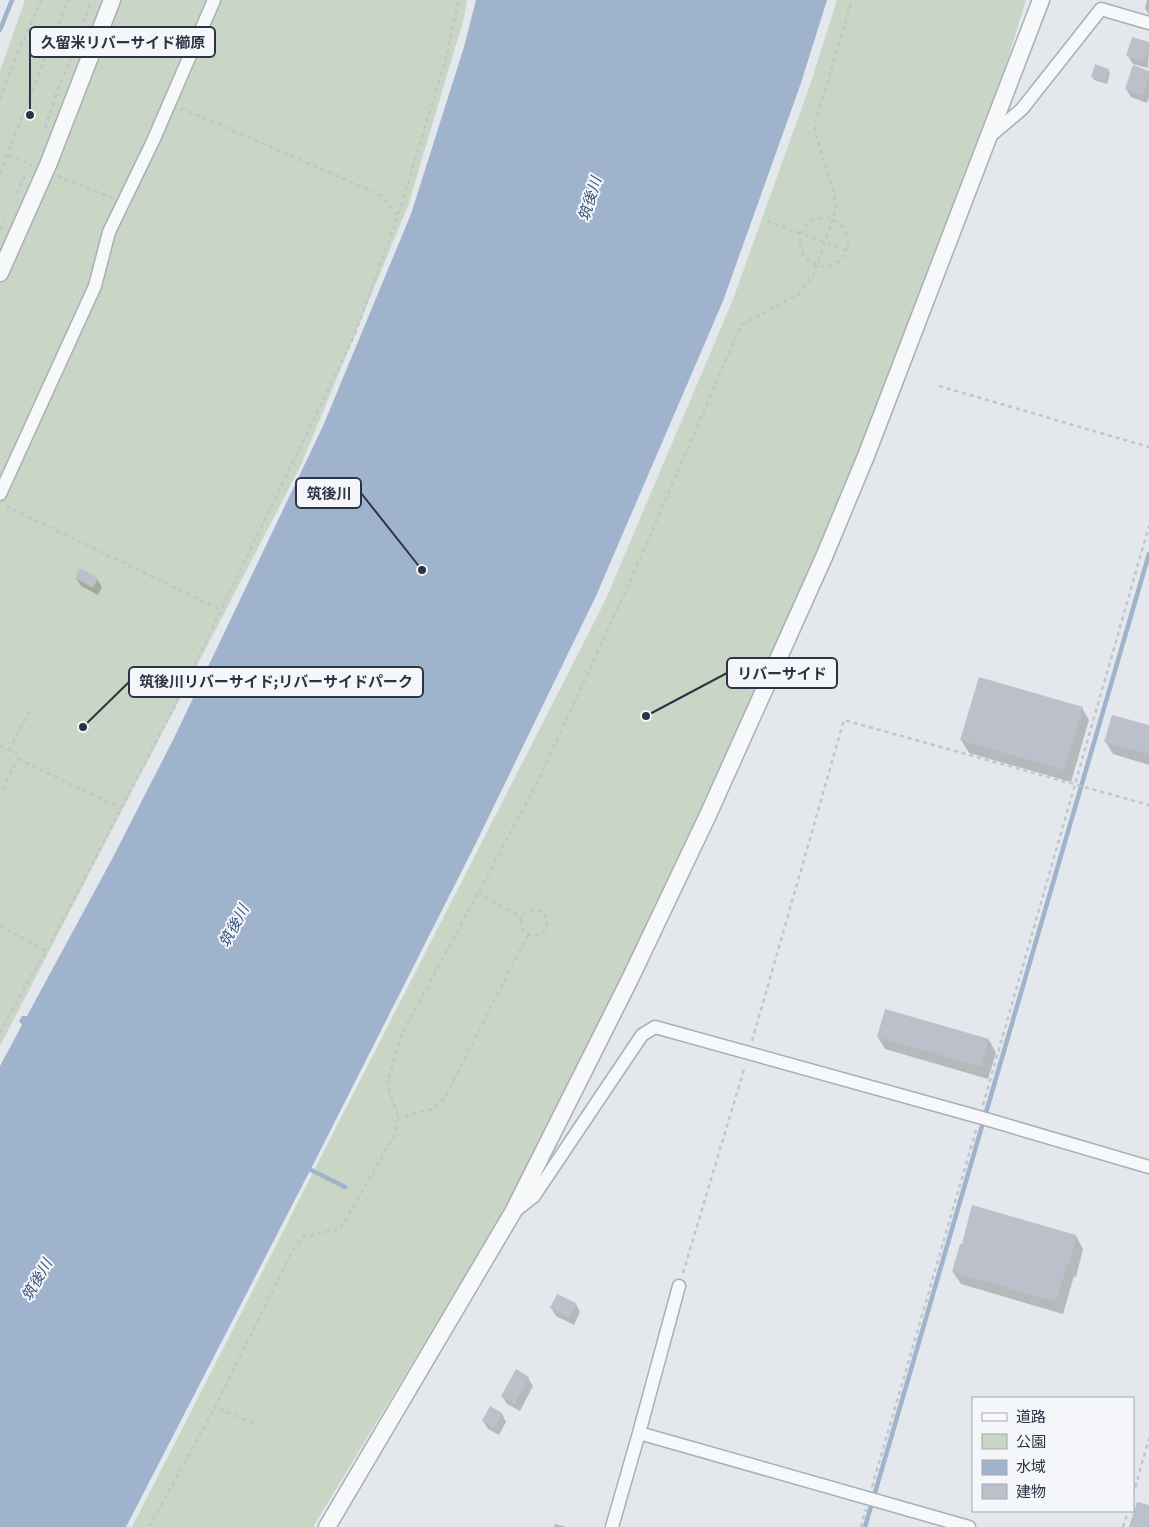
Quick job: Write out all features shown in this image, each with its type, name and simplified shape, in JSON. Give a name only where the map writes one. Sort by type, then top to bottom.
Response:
[{"type":"street","points":[[0,273],[37,165],[112,0]]},
{"type":"street","points":[[0,494],[95,286],[109,232],[153,141],[214,0]]},
{"type":"street","points":[[327,1527],[513,1212],[630,979],[704,823],[824,557],[866,456],[1041,0]]},
{"type":"street","points":[[989,137],[1022,109],[1103,4],[1149,23]]},
{"type":"street","points":[[513,1212],[534,1196],[642,1034],[655,1027],[979,1117],[1149,1167]]},
{"type":"street","points":[[612,1527],[679,1286]]},
{"type":"street","points":[[639,1433],[969,1527]]},
{"type":"path","points":[[0,99],[11,68],[41,0]]},
{"type":"path","points":[[0,173],[68,0]]},
{"type":"path","points":[[42,134],[70,62],[76,38],[88,11],[90,0]]},
{"type":"path","points":[[0,1033],[46,951],[172,711],[355,334],[397,216],[445,62],[458,0]]},
{"type":"path","points":[[149,1527],[215,1407],[292,1252],[304,1236],[340,1229],[395,1134],[397,1118],[387,1083],[402,1034],[536,785],[629,584],[741,325],[799,294],[813,275],[836,206],[815,132],[815,123],[852,0]]},
{"type":"path","points":[[173,94],[182,109],[381,195],[397,216]]},
{"type":"path","points":[[8,155],[37,165],[124,202]]},
{"type":"path","points":[[17,194],[20,185],[37,165]]},
{"type":"path","points":[[0,230],[8,217]]},
{"type":"path","points":[[826,217],[833,219],[846,230],[848,238],[847,251],[840,261],[833,265],[816,265],[809,262],[804,256],[801,249],[801,234],[805,226],[811,221],[826,217]]},
{"type":"path","points":[[767,221],[847,251]]},
{"type":"path","points":[[939,386],[1149,447]]},
{"type":"path","points":[[0,503],[221,610]]},
{"type":"path","points":[[861,1527],[1149,526]]},
{"type":"path","points":[[9,750],[32,707]]},
{"type":"path","points":[[679,1286],[749,1052],[844,720],[1149,805]]},
{"type":"path","points":[[0,746],[20,755],[0,794]]},
{"type":"path","points":[[18,759],[121,808]]},
{"type":"path","points":[[478,893],[522,916]]},
{"type":"path","points":[[533,910],[541,912],[546,918],[547,927],[542,934],[534,937],[528,935],[522,930],[522,916],[533,910]]},
{"type":"path","points":[[0,926],[46,951]]},
{"type":"path","points":[[397,1118],[432,1110],[444,1099],[528,935]]},
{"type":"path","points":[[215,1407],[253,1423]]},
{"type":"path","points":[[1134,1492],[1149,1439]]},
{"type":"path","points":[[1123,1527],[1128,1512]]},
{"type":"green space","points":[[25,0],[104,0],[43,159],[0,254],[0,71]]},
{"type":"green space","points":[[112,0],[467,0],[464,18],[408,206],[301,465],[0,1046],[0,263]]},
{"type":"green space","points":[[837,0],[1026,0],[1001,82],[848,487],[693,831],[507,1207],[313,1527],[132,1527],[605,601],[732,302],[810,85]]},
{"type":"water","points":[[476,0],[827,0],[801,83],[723,301],[596,596],[476,843],[126,1527],[0,1527],[0,1066],[22,1025],[19,1021],[22,1016],[27,1016],[111,861],[174,738],[323,426],[411,214],[464,47]]},
{"type":"building","points":[[1132,37],[1149,42],[1144,61],[1126,56]]},
{"type":"building","points":[[1095,64],[1109,69],[1105,81],[1091,77]]},
{"type":"building","points":[[1133,65],[1149,71],[1143,95],[1125,89]]},
{"type":"building","points":[[80,568],[98,578],[93,588],[75,578]]},
{"type":"building","points":[[979,677],[1083,707],[1064,770],[960,740]]},
{"type":"building","points":[[1112,715],[1149,725],[1149,754],[1104,742]]},
{"type":"building","points":[[885,1009],[989,1039],[981,1067],[877,1037]]},
{"type":"building","points":[[972,1205],[1076,1235],[1069,1265],[1067,1264],[1056,1302],[952,1272],[960,1244],[962,1244]]},
{"type":"building","points":[[557,1294],[576,1303],[569,1318],[550,1308]]},
{"type":"building","points":[[516,1369],[529,1377],[515,1404],[501,1396]]},
{"type":"building","points":[[490,1406],[502,1413],[494,1428],[482,1421]]},
{"type":"building","points":[[1137,1502],[1149,1505],[1149,1527],[1129,1527]]},
{"type":"waterway","points":[[0,30],[12,0]]},
{"type":"waterway","points":[[865,1527],[1149,554]]},
{"type":"waterway","points":[[305,1167],[345,1187]]},
{"type":"place","name":"久留米リバーサイド櫛原","points":[[30,115]]},
{"type":"place","name":"筑後川","points":[[422,570]]},
{"type":"place","name":"リバーサイド","points":[[646,716]]},
{"type":"place","name":"筑後川リバーサイド;リバーサイドパーク","points":[[83,727]]}]
